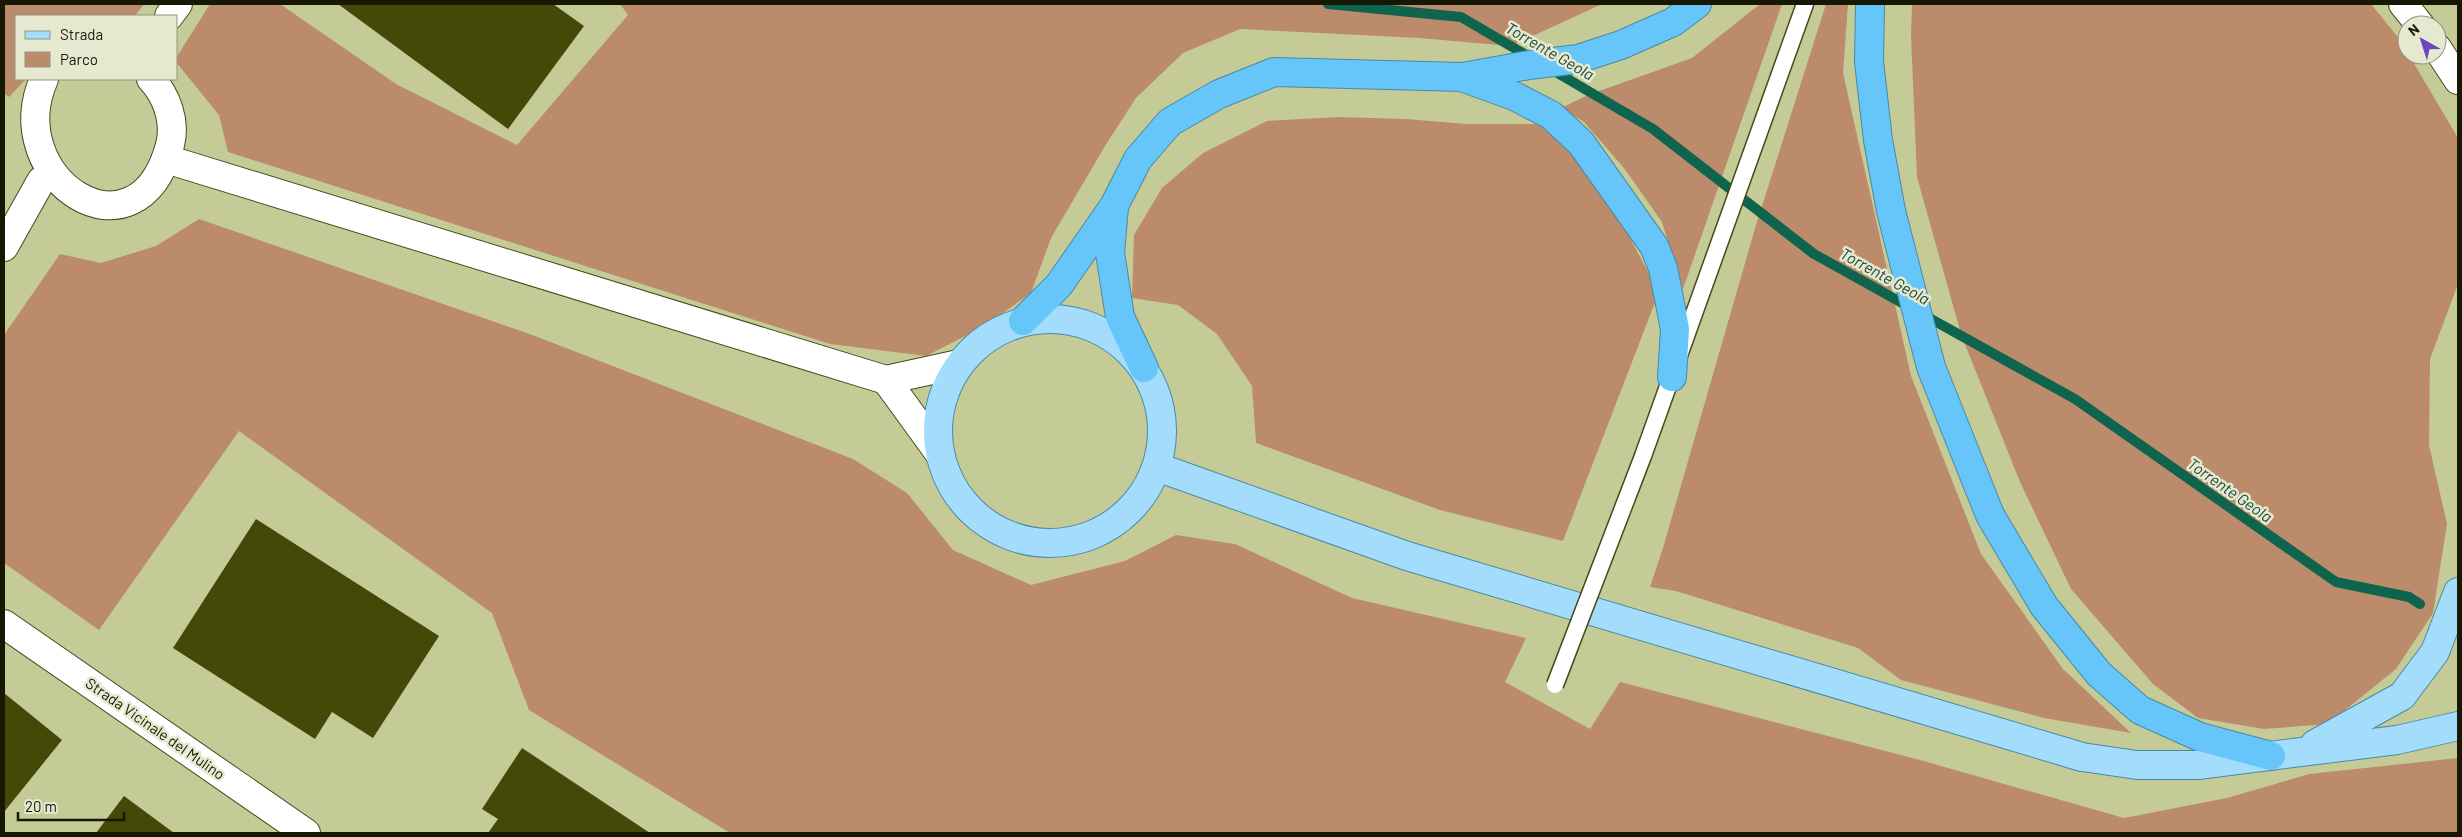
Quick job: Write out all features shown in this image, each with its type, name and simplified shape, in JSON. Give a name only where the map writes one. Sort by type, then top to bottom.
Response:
[{"type":"highway","points":[[1023,321],[1059,285],[1114,206],[1138,159],[1170,122],[1219,94],[1274,72],[1463,77],[1528,65],[1578,59],[1621,45],[1673,22],[1697,4]]},
{"type":"highway","points":[[1870,4],[1870,62],[1878,140],[1891,212],[1931,367],[1990,515],[2044,606],[2099,674],[2140,710],[2200,737],[2271,756]]},
{"type":"highway","points":[[1463,77],[1514,96],[1551,115],[1581,143],[1654,246],[1663,268],[1675,329],[1672,377]]},
{"type":"highway","points":[[1114,206],[1110,253],[1120,317],[1144,368]]},
{"type":"main road","points":[[1057,318],[1091,325],[1121,342],[1144,368],[1159,399],[1164,433],[1157,467],[1140,500],[1112,525],[1079,540],[1042,544],[1007,535],[975,516],[952,488],[939,453],[937,422],[944,391],[959,364],[984,340],[998,330],[1023,321],[1057,318]]},
{"type":"main road","points":[[1157,467],[1407,556],[2082,757],[2137,765],[2198,764],[2397,740],[2458,726]]},
{"type":"main road","points":[[2302,751],[2402,696],[2435,652],[2458,592]]},
{"type":"street","points":[[170,15],[178,4]]},
{"type":"street","points":[[2403,4],[2412,15]]},
{"type":"street","points":[[2447,63],[2458,80]]},
{"type":"street","points":[[43,80],[32,93],[24,115],[22,138],[28,161],[41,181],[58,195],[77,203],[99,206],[120,202],[140,192],[156,178],[166,159],[172,139],[171,118],[164,98],[152,80]]},
{"type":"street","points":[[166,159],[886,380],[959,364]]},
{"type":"street","points":[[4,247],[41,181]]},
{"type":"street","points":[[886,380],[939,453]]},
{"type":"street","name":"Strada Vicinale del Mulino","points":[[4,624],[306,833]]},
{"type":"lane","points":[[1555,685],[1643,456],[1806,4]]},
{"type":"green space","points":[[4,4],[144,4],[136,15],[15,15],[15,80],[25,80],[9,97],[4,93]]},
{"type":"green space","points":[[210,4],[280,4],[396,84],[517,145],[628,15],[620,4],[1602,4],[1511,46],[1419,38],[1240,29],[1183,53],[1136,98],[1105,146],[1051,238],[1031,293],[983,327],[926,356],[830,344],[228,152],[219,115],[178,64],[178,55]]},
{"type":"green space","points":[[1760,4],[1782,4],[1683,289],[1662,222],[1624,168],[1584,122],[1561,108],[1588,95],[1692,58]]},
{"type":"green space","points":[[1826,4],[1848,4],[1843,73],[1911,376],[1981,554],[2063,669],[2131,733],[2044,718],[1901,680],[1858,648],[1676,591],[1650,587],[1663,548],[1756,225]]},
{"type":"green space","points":[[1912,4],[2371,4],[2397,36],[2397,65],[2415,65],[2458,138],[2458,284],[2430,359],[2429,445],[2447,524],[2433,613],[2396,669],[2328,724],[2264,729],[2198,718],[2153,684],[2071,589],[2020,482],[1961,334],[1917,177],[1911,36]]},
{"type":"green space","points":[[1338,117],[1406,119],[1466,124],[1556,124],[1604,190],[1659,292],[1563,541],[1440,510],[1256,443],[1252,386],[1217,334],[1178,305],[1132,298],[1134,235],[1162,188],[1203,153],[1267,121]]},
{"type":"green space","points":[[199,219],[535,336],[853,459],[907,493],[953,550],[1031,585],[1125,561],[1176,535],[1235,544],[1352,598],[1526,638],[1505,682],[1590,729],[1620,682],[1920,760],[2124,818],[2227,798],[2309,774],[2458,758],[2458,833],[730,833],[529,710],[492,613],[239,431],[99,630],[4,563],[4,335],[60,254],[101,263],[156,246]]},
{"type":"building","points":[[338,4],[553,4],[584,26],[508,129]]},
{"type":"building","points":[[256,519],[439,636],[373,738],[332,712],[315,739],[173,648]]},
{"type":"building","points":[[4,693],[62,740],[4,812]]},
{"type":"building","points":[[522,748],[650,833],[488,833],[498,819],[482,809]]},
{"type":"building","points":[[124,796],[174,833],[96,833]]},
{"type":"waterway","name":"Torrente Geola","points":[[1328,4],[1461,17],[1533,59]]},
{"type":"waterway","name":"Torrente Geola","points":[[1549,68],[1653,129],[1814,254],[2075,399],[2336,582],[2409,597],[2420,604]]}]
